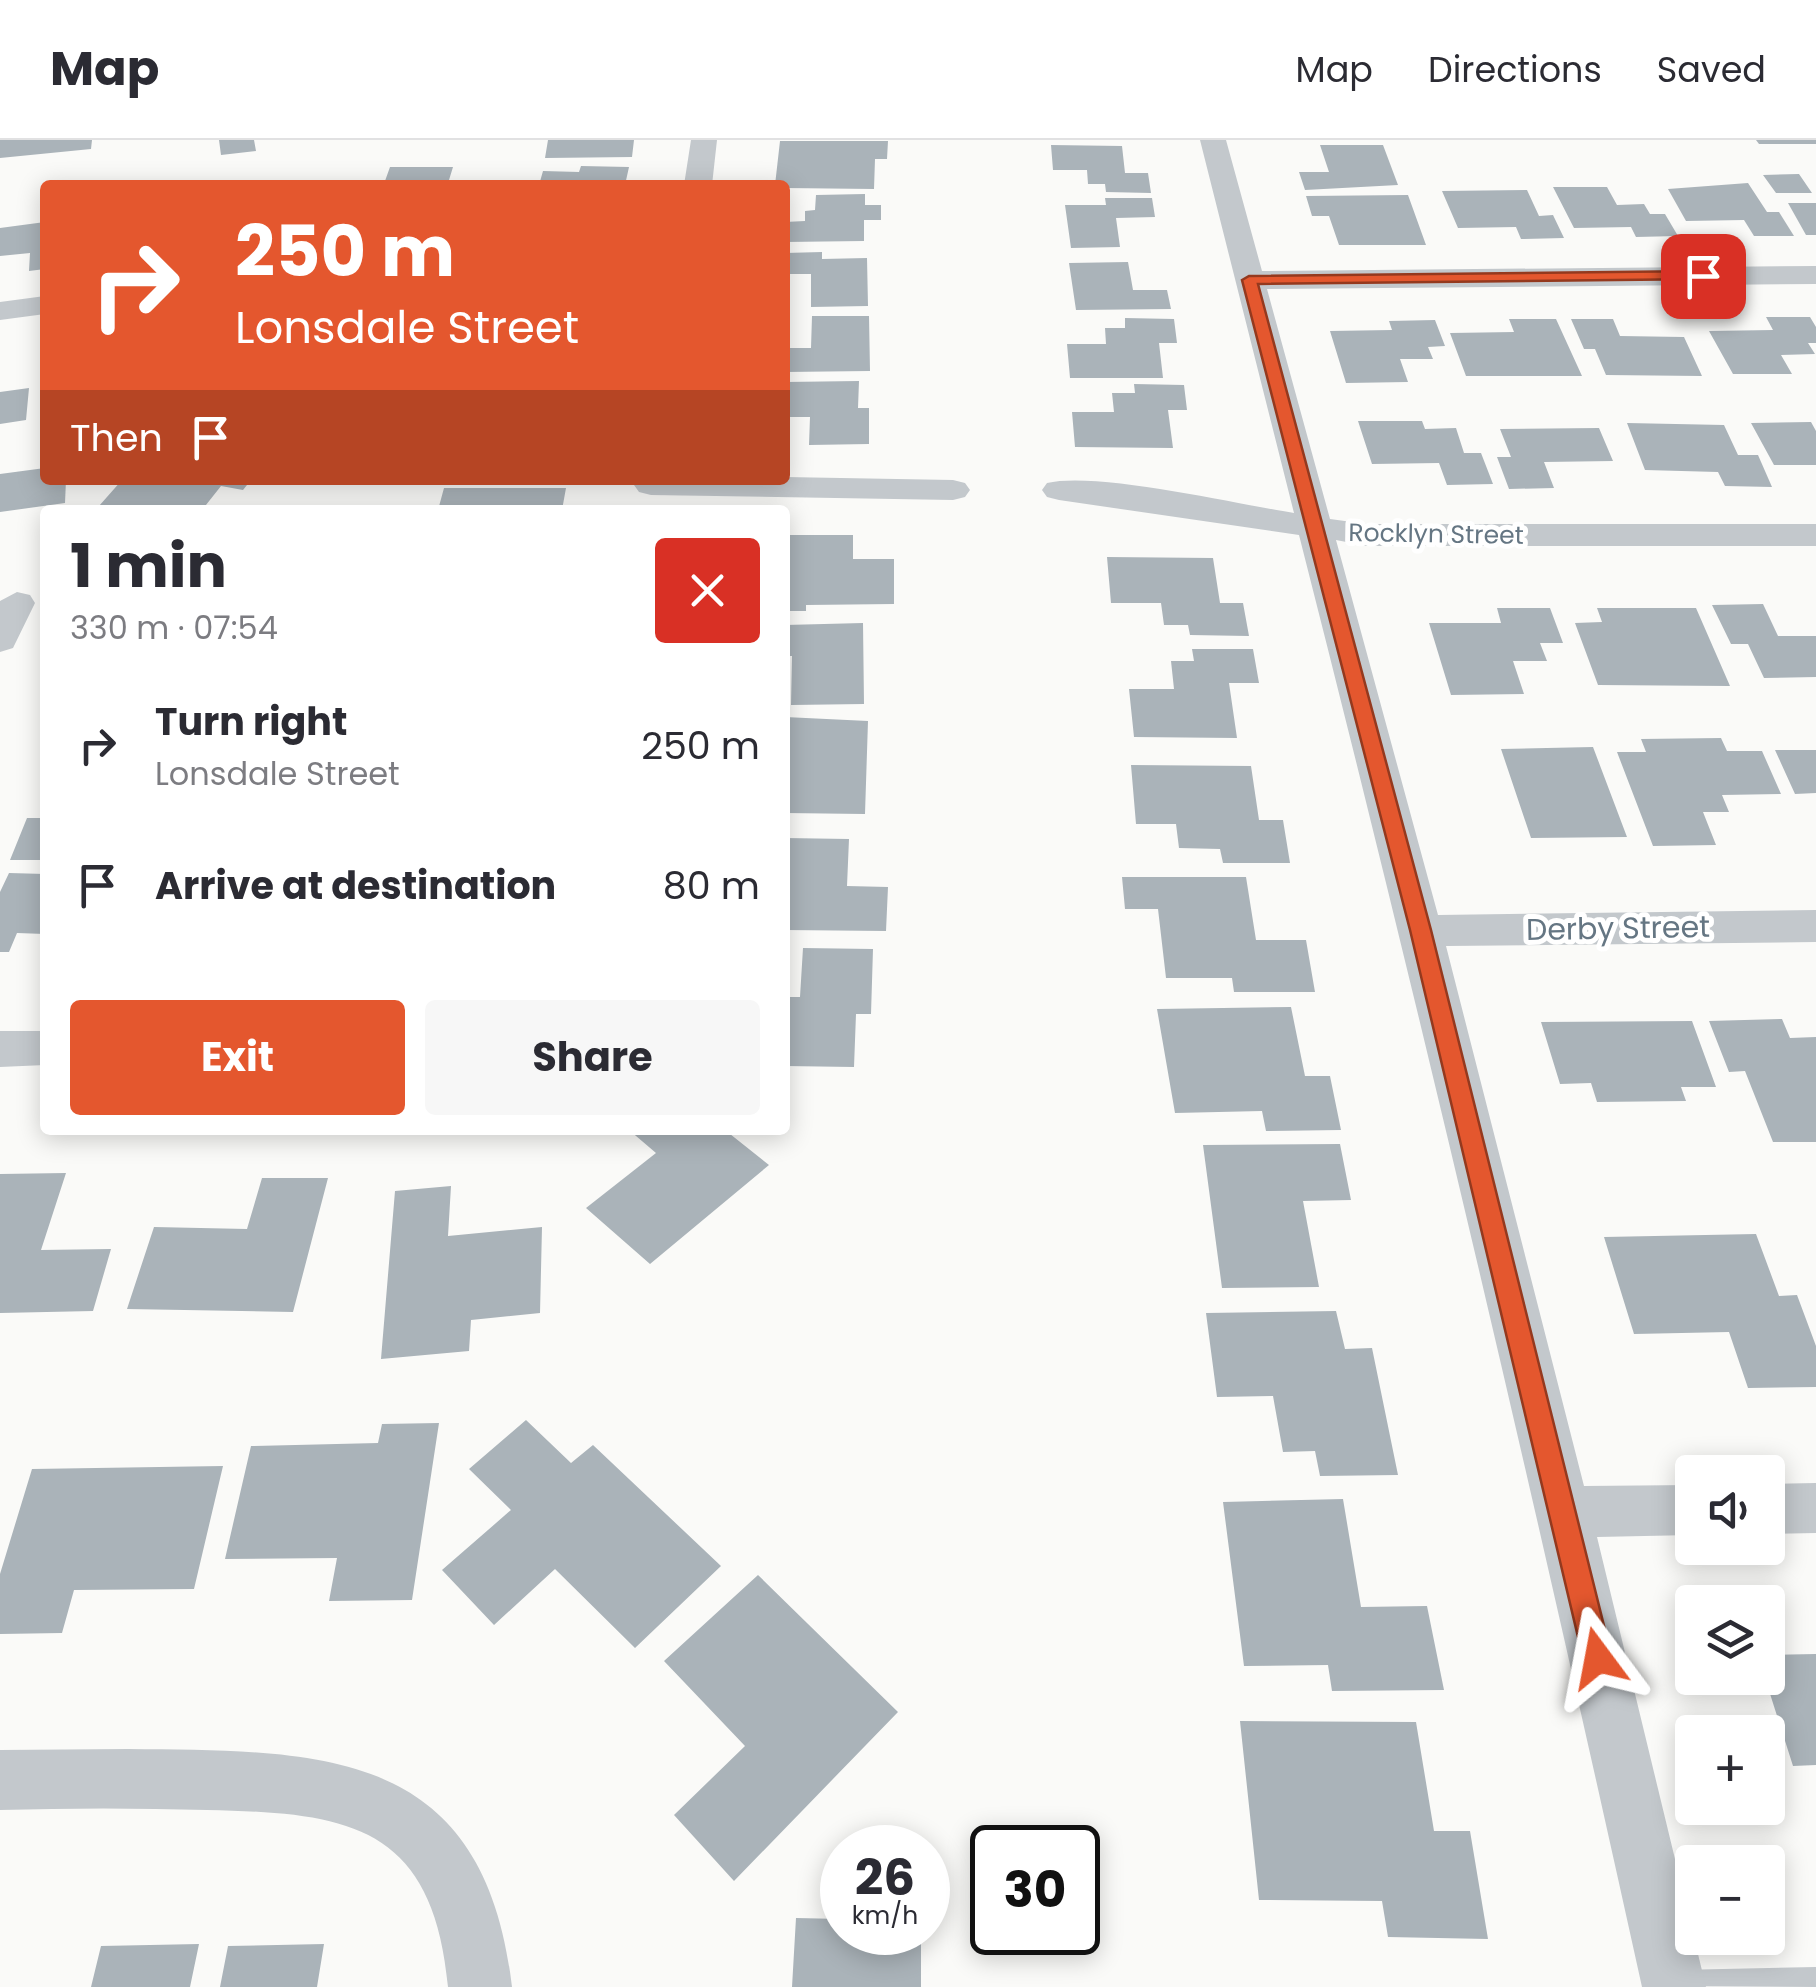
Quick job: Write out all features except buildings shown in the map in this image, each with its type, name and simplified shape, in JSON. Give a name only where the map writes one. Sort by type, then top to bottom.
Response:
[{"type":"street","points":[[699,180],[704,140]]},
{"type":"street","points":[[1213,140],[1420,930],[1564,1512],[1674,1986]]},
{"type":"street","points":[[1249,280],[1816,275]]},
{"type":"street","points":[[0,311],[40,306]]},
{"type":"street","points":[[650,492],[954,490]]},
{"type":"street","name":"Rocklyn Street","points":[[1059,490],[1118,495],[1316,530],[1416,537],[1816,535]]},
{"type":"street","points":[[0,640],[17,603]]},
{"type":"street","name":"Derby Street","points":[[1420,930],[1816,926]]},
{"type":"street","points":[[0,1049],[40,1048]]},
{"type":"street","points":[[1785,1508],[1816,1508]]},
{"type":"street","points":[[1564,1512],[1675,1510]]},
{"type":"street","points":[[0,1780],[136,1777],[308,1783],[353,1794],[411,1827],[455,1882],[479,1954],[480,1987]]},
{"type":"lane","points":[[1674,1986],[1816,1983]]},
{"type":"route","points":[[1598,1658],[1420,930],[1249,280],[1703,276]]}]
